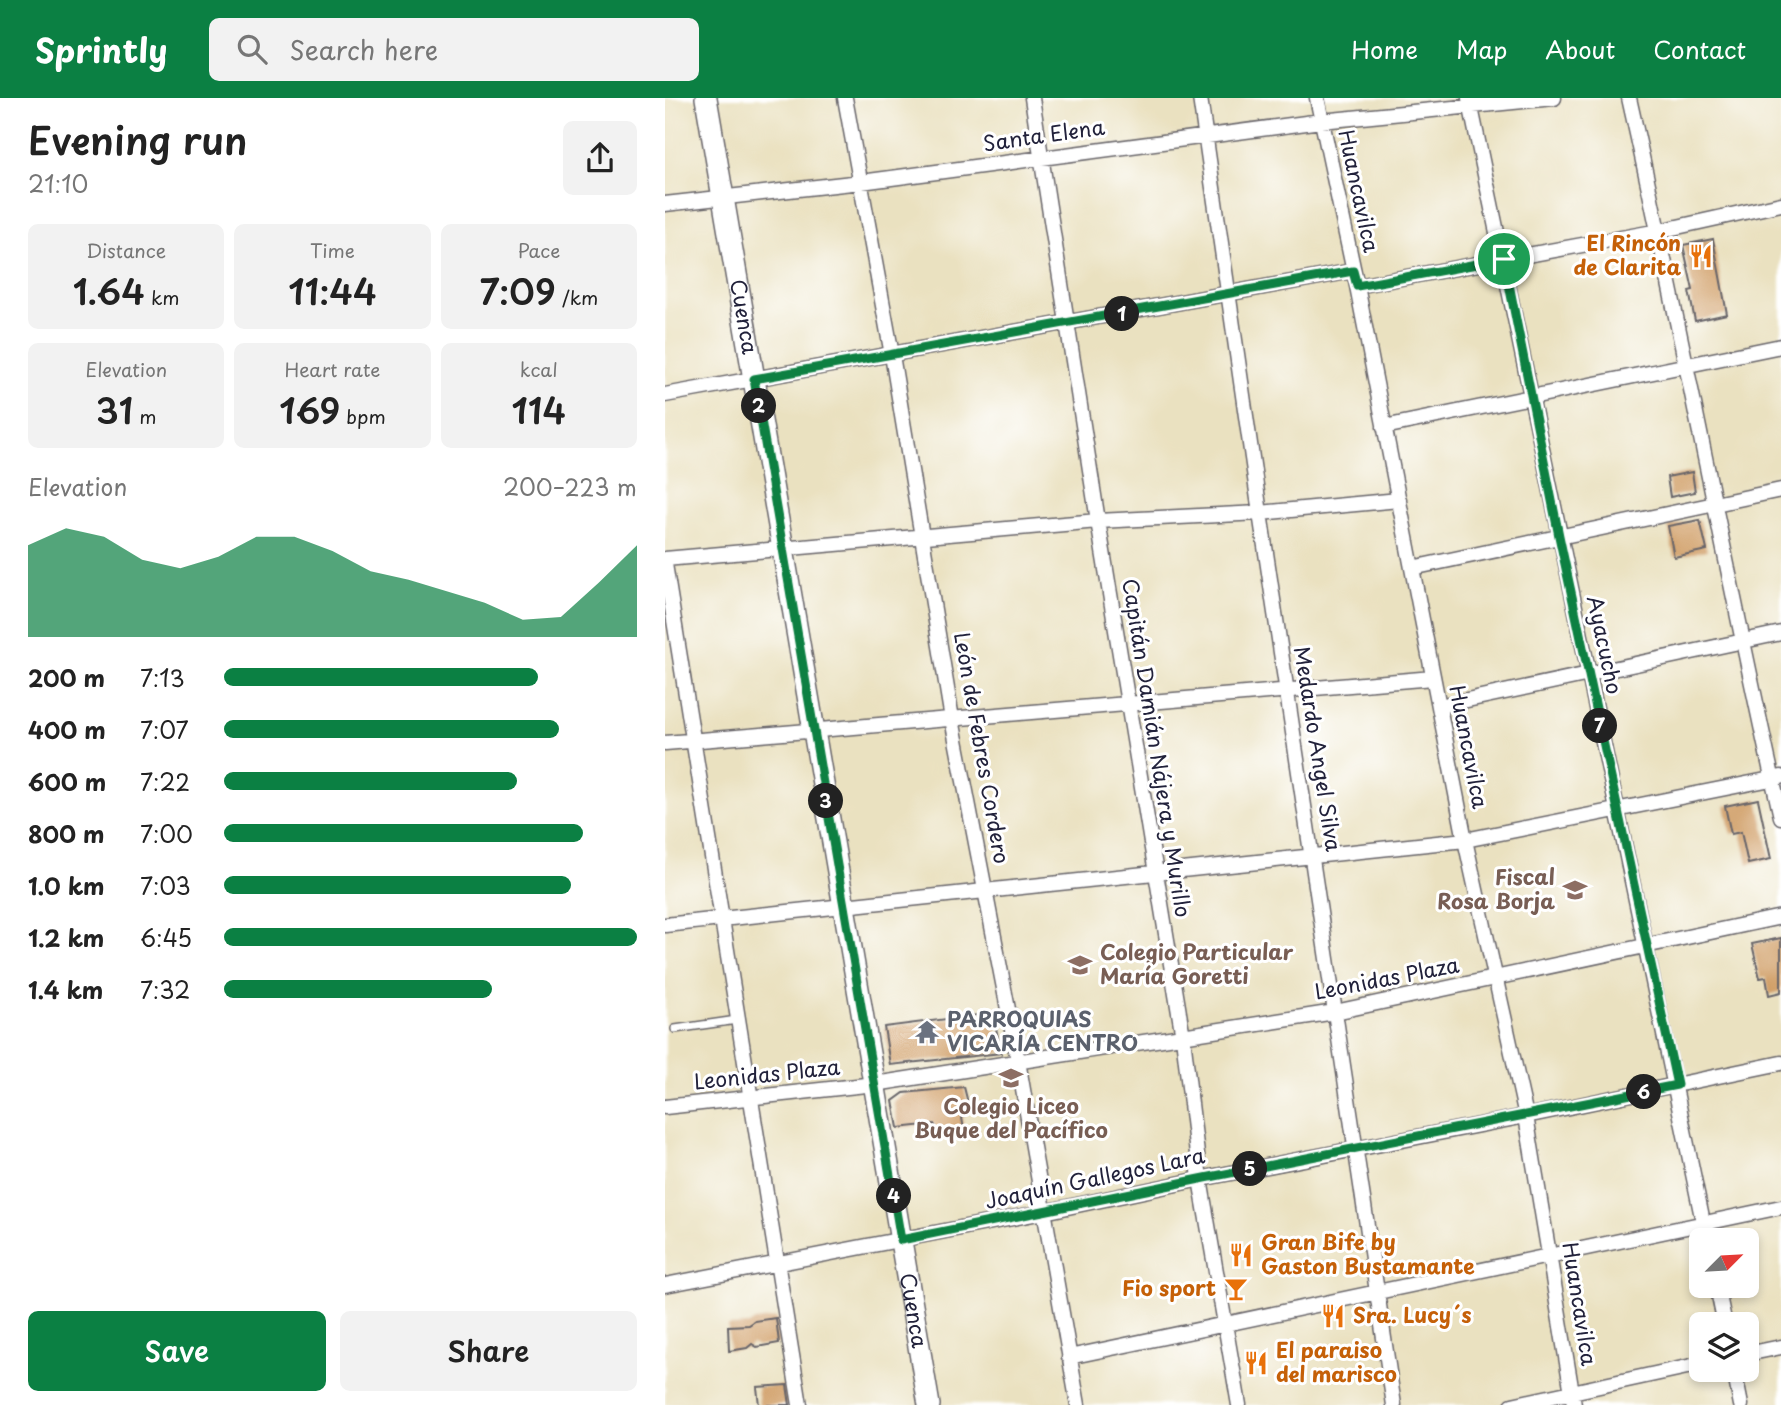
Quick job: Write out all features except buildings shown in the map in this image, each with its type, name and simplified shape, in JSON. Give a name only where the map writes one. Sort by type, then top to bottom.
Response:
[{"type":"main road","name":"Cuenca","points":[[706,98],[929,1405]]},
{"type":"street","name":"León de Febres Cordero","points":[[845,98],[892,355],[953,719],[1018,1061],[1076,1405]]},
{"type":"street","name":"Capitán Damián Nájera y Murillo","points":[[1031,98],[1183,1037],[1200,1179],[1239,1405]]},
{"type":"street","name":"Medardo Angel Silva","points":[[1200,98],[1395,1405]]},
{"type":"street","name":"Huancavilca","points":[[1317,98],[1357,286],[1465,840],[1526,1116],[1573,1399]]},
{"type":"street","name":"Santa Elena","points":[[665,204],[861,182],[1206,135],[1470,103],[1553,98]]},
{"type":"street","points":[[1629,98],[1688,366],[1742,640],[1777,778],[1781,817]]},
{"type":"street","name":"Ayacucho","points":[[1470,103],[1705,1228]]},
{"type":"street","points":[[1357,286],[1659,231],[1781,204]]},
{"type":"street","points":[[665,394],[1353,271]]},
{"type":"street","points":[[1384,427],[1781,346]]},
{"type":"street","points":[[1412,568],[1781,490]]},
{"type":"street","points":[[800,1405],[720,919],[665,562],[1098,521],[1260,513],[1399,500]]},
{"type":"street","points":[[1439,706],[1781,633]]},
{"type":"street","points":[[665,743],[1433,678]]},
{"type":"street","points":[[665,925],[1465,840],[1777,778]]},
{"type":"street","name":"Leonidas Plaza","points":[[665,1107],[875,1084],[1335,1012],[1781,917]]},
{"type":"street","name":"Joaquín Gallegos Lara","points":[[665,1285],[1044,1212],[1781,1063]]},
{"type":"street","points":[[1069,1357],[1781,1207]]},
{"type":"street","points":[[1759,1352],[1781,1347]]},
{"type":"street","points":[[1512,1405],[1573,1399],[1689,1367]]},
{"type":"street","points":[[1736,1382],[1741,1405]]},
{"type":"lane","points":[[675,1029],[737,1020]]},
{"type":"place","name":"El Rincón de Clarita","points":[[1701,256]]},
{"type":"place","name":"Fiscal Rosa Borja","points":[[1575,890]]},
{"type":"place","name":"Colegio Particular María Goretti","points":[[1080,965]]},
{"type":"place","name":"PARROQUIAS VICARÍA CENTRO","points":[[927,1032]]},
{"type":"place","name":"Colegio Liceo Buque del Pacífico","points":[[1011,1078]]},
{"type":"place","name":"Gran Bife by Gaston Bustamante","points":[[1241,1255]]},
{"type":"place","name":"Fio sport","points":[[1236,1289]]},
{"type":"place","name":"Sra. Lucy´s","points":[[1333,1316]]},
{"type":"place","name":"El paraiso del marisco","points":[[1256,1363]]},
{"type":"route","points":[[1504,259],[1559,536],[1677,1085],[901,1240],[754,379],[1353,271],[1357,286],[1504,259]]}]
